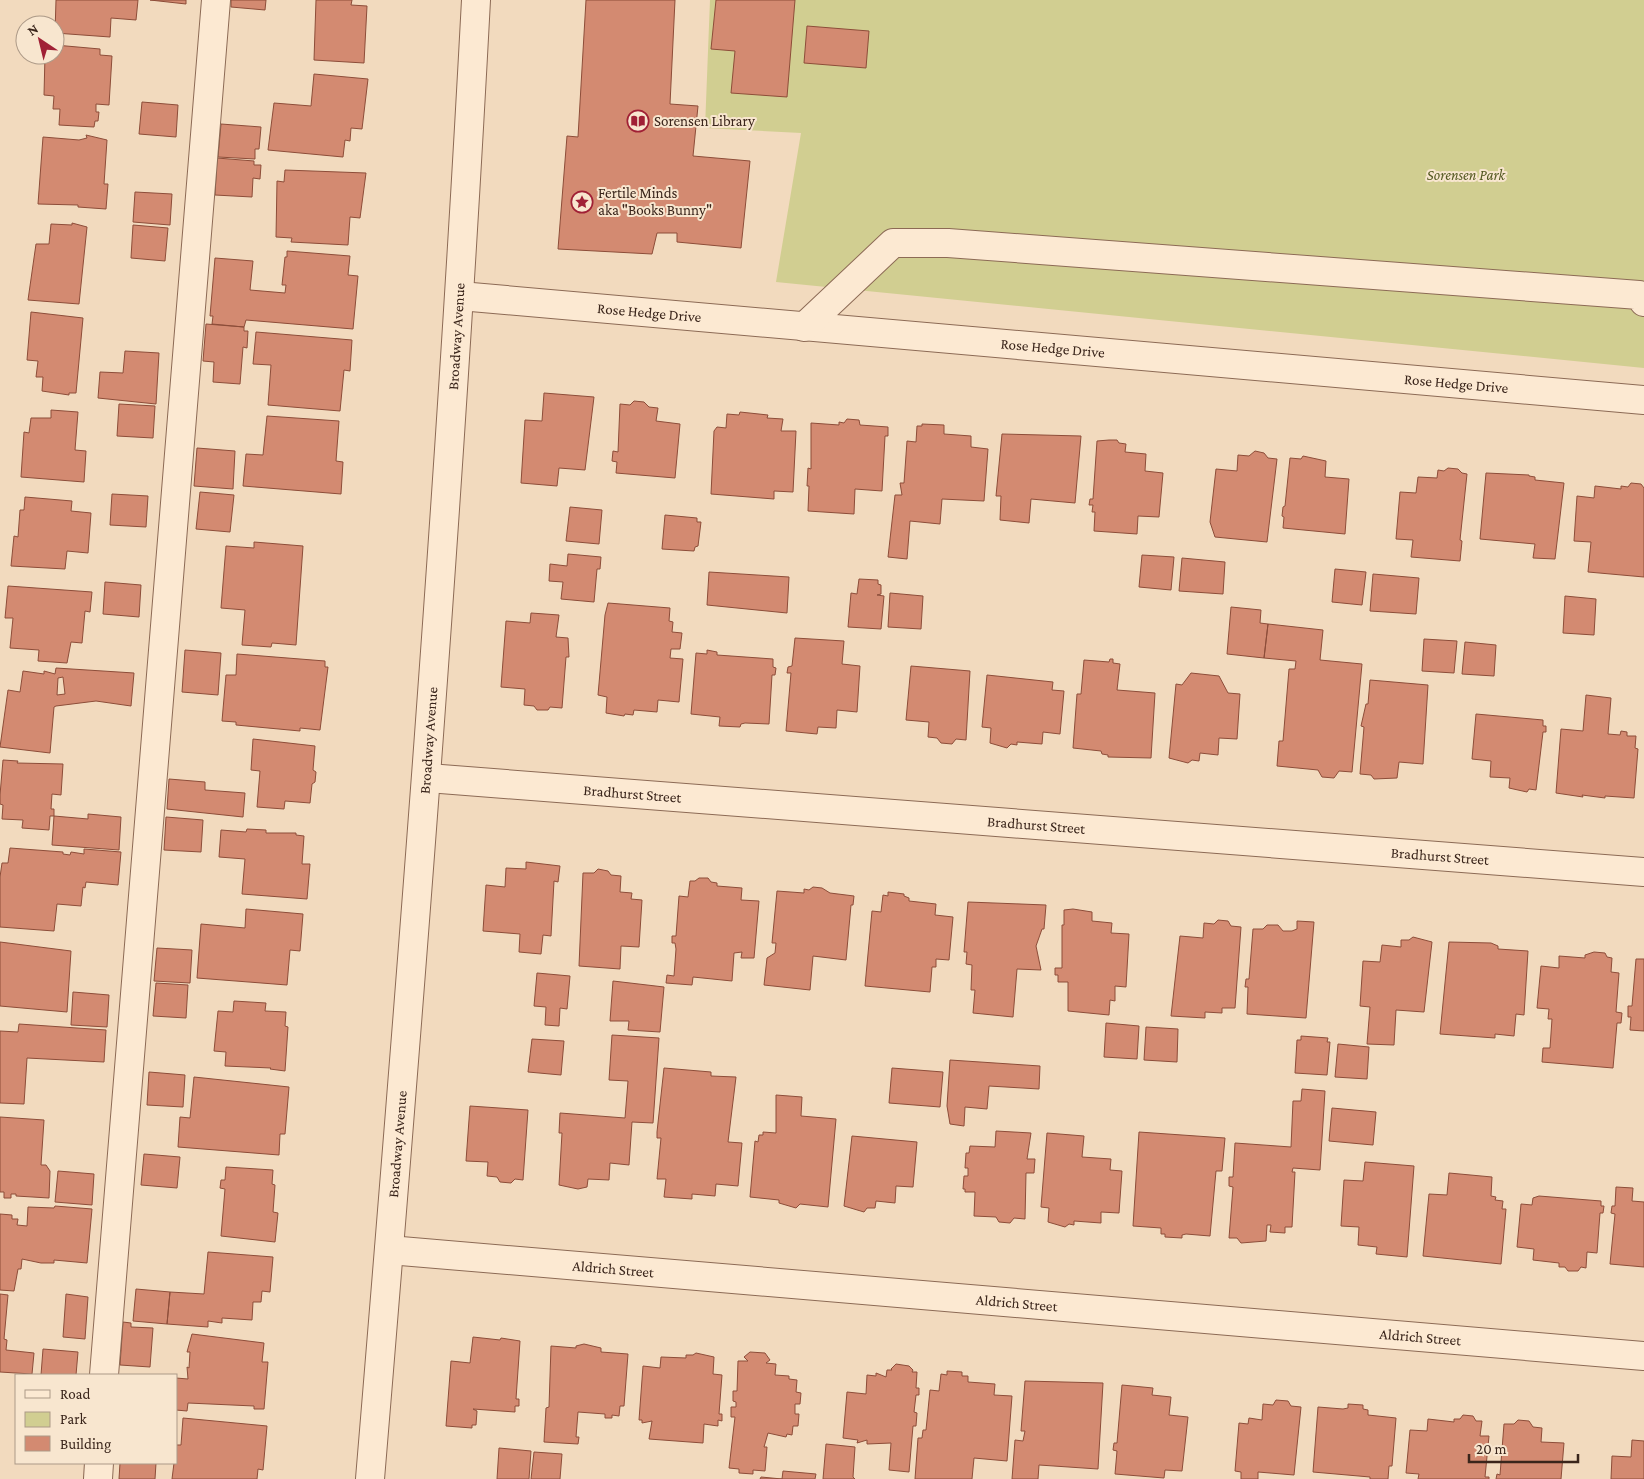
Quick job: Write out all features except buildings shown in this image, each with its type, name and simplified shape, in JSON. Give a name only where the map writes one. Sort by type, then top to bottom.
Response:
[{"type":"street","points":[[104,1374],[216,0]]},
{"type":"street","name":"Broadway Avenue","points":[[370,1479],[428,778],[460,296],[476,0]]},
{"type":"street","points":[[804,327],[894,243],[948,243],[1639,295],[1644,302]]},
{"type":"street","name":"Rose Hedge Drive","points":[[460,296],[1644,400]]},
{"type":"street","name":"Bradhurst Street","points":[[428,778],[1644,872]]},
{"type":"street","name":"Aldrich Street","points":[[389,1250],[1644,1356]]},
{"type":"street","points":[[98,1479],[99,1464]]},
{"type":"green space","name":"Sorensen Park","points":[[710,0],[1644,0],[1644,368],[776,282],[801,133],[705,128]]},
{"type":"place","name":"Sorensen Library","points":[[638,121]]},
{"type":"place","name":"Fertile Minds aka \"Books Bunny\"","points":[[582,202]]}]
